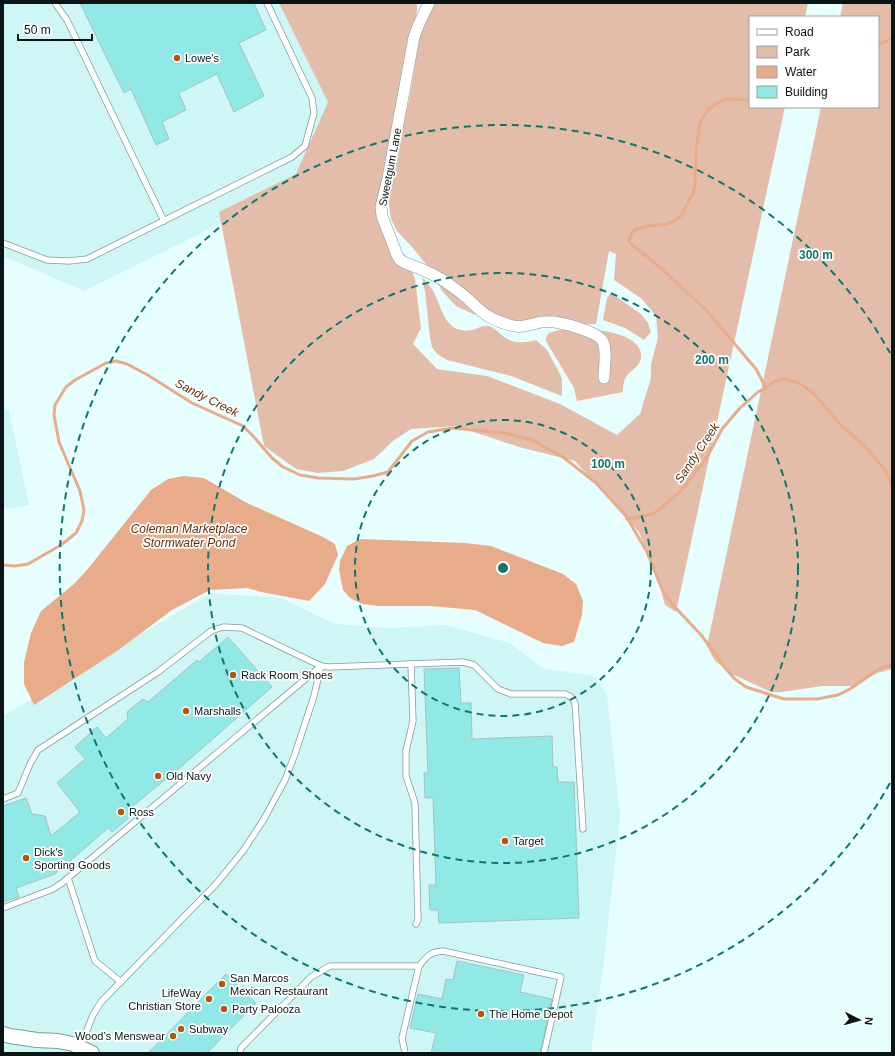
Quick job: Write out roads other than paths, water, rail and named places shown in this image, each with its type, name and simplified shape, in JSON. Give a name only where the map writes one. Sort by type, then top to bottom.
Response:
[{"type":"street","name":"Sweetgum Lane","points":[[429,3],[414,37],[388,178],[381,207],[382,216],[397,255],[400,260],[405,263],[434,274],[470,301],[479,310],[501,322],[516,327],[524,327],[540,323],[560,323],[588,331],[600,338],[604,343],[605,349],[604,378]]},
{"type":"street","points":[[3,1034],[73,1044],[84,1051]]},
{"type":"lane","points":[[55,3],[67,20],[164,221]]},
{"type":"lane","points":[[3,243],[47,260],[69,262],[87,259],[292,157],[305,146],[314,113],[312,98],[267,3]]},
{"type":"lane","points":[[3,799],[18,793],[30,764],[38,750],[158,672],[211,631],[223,627],[242,628],[321,666],[329,667],[463,662],[474,666],[498,689],[511,694],[565,694],[575,703],[583,829]]},
{"type":"lane","points":[[411,664],[413,721],[406,751],[406,776],[415,803],[418,920],[416,924]]},
{"type":"lane","points":[[3,908],[53,888],[68,878],[321,666]]},
{"type":"lane","points":[[84,1051],[93,1015],[101,1002],[216,884],[243,850],[264,818],[285,780],[295,754],[314,696],[321,666]]},
{"type":"lane","points":[[68,878],[95,961],[121,982]]},
{"type":"lane","points":[[405,1053],[402,1038],[419,966],[427,956],[434,952],[443,951],[561,977],[544,1053]]},
{"type":"lane","points":[[240,1053],[241,1048],[311,977],[330,966],[419,966]]},
{"type":"water","name":"Coleman Marketplace Stormwater Pond","points":[[183,476],[204,478],[245,502],[323,537],[335,544],[338,555],[325,584],[309,601],[247,588],[210,590],[172,610],[117,651],[34,705],[24,684],[24,662],[31,633],[41,611],[74,584],[87,570],[151,490],[168,479]]},
{"type":"water","points":[[360,539],[465,543],[491,546],[563,574],[576,584],[583,601],[582,615],[574,642],[562,646],[543,643],[475,610],[430,606],[379,606],[362,604],[350,598],[343,590],[339,570],[340,561],[347,546]]},
{"type":"waterway","name":"Sandy Creek","points":[[879,44],[892,38]]},
{"type":"waterway","name":"Sandy Creek","points":[[749,100],[726,99],[708,110],[700,122],[696,151],[695,186],[681,216],[668,224],[636,229],[632,233],[629,240],[630,243],[662,269],[707,311],[756,369],[766,388]]},
{"type":"waterway","name":"Sandy Creek","points":[[3,565],[15,566],[28,564],[61,545],[76,533],[82,521],[84,510],[80,491],[59,442],[54,415],[55,405],[66,387],[75,380],[106,363],[116,361],[127,364],[146,374],[192,403],[243,426],[272,458],[283,467],[300,475],[318,478],[354,479],[388,472],[412,441],[428,432],[452,428],[506,433],[532,440],[563,457],[596,483],[626,516],[647,552],[665,594],[673,605],[702,636],[726,669],[735,679],[746,687],[784,699],[817,699],[838,695],[850,689],[879,669],[886,666],[892,666]]},
{"type":"waterway","name":"Sandy Creek","points":[[627,519],[649,515],[658,511],[681,491],[707,457],[722,429],[740,408],[758,392],[775,381],[783,379],[796,382],[814,394],[840,424],[865,446],[884,469],[892,485]]},
{"type":"place","name":"Lowe's","points":[[177,58]]},
{"type":"place","name":"Rack Room Shoes","points":[[233,675]]},
{"type":"place","name":"Marshalls","points":[[186,711]]},
{"type":"place","name":"Old Navy","points":[[158,776]]},
{"type":"place","name":"Ross","points":[[121,812]]},
{"type":"place","name":"Target","points":[[505,841]]},
{"type":"place","name":"Dick's Sporting Goods","points":[[26,858]]},
{"type":"place","name":"San Marcos Mexican Restaurant","points":[[222,984]]},
{"type":"place","name":"LifeWay Christian Store","points":[[209,999]]},
{"type":"place","name":"Party Palooza","points":[[224,1009]]},
{"type":"place","name":"The Home Depot","points":[[481,1014]]},
{"type":"place","name":"Subway","points":[[181,1029]]},
{"type":"place","name":"Wood’s Menswear","points":[[173,1036]]}]
